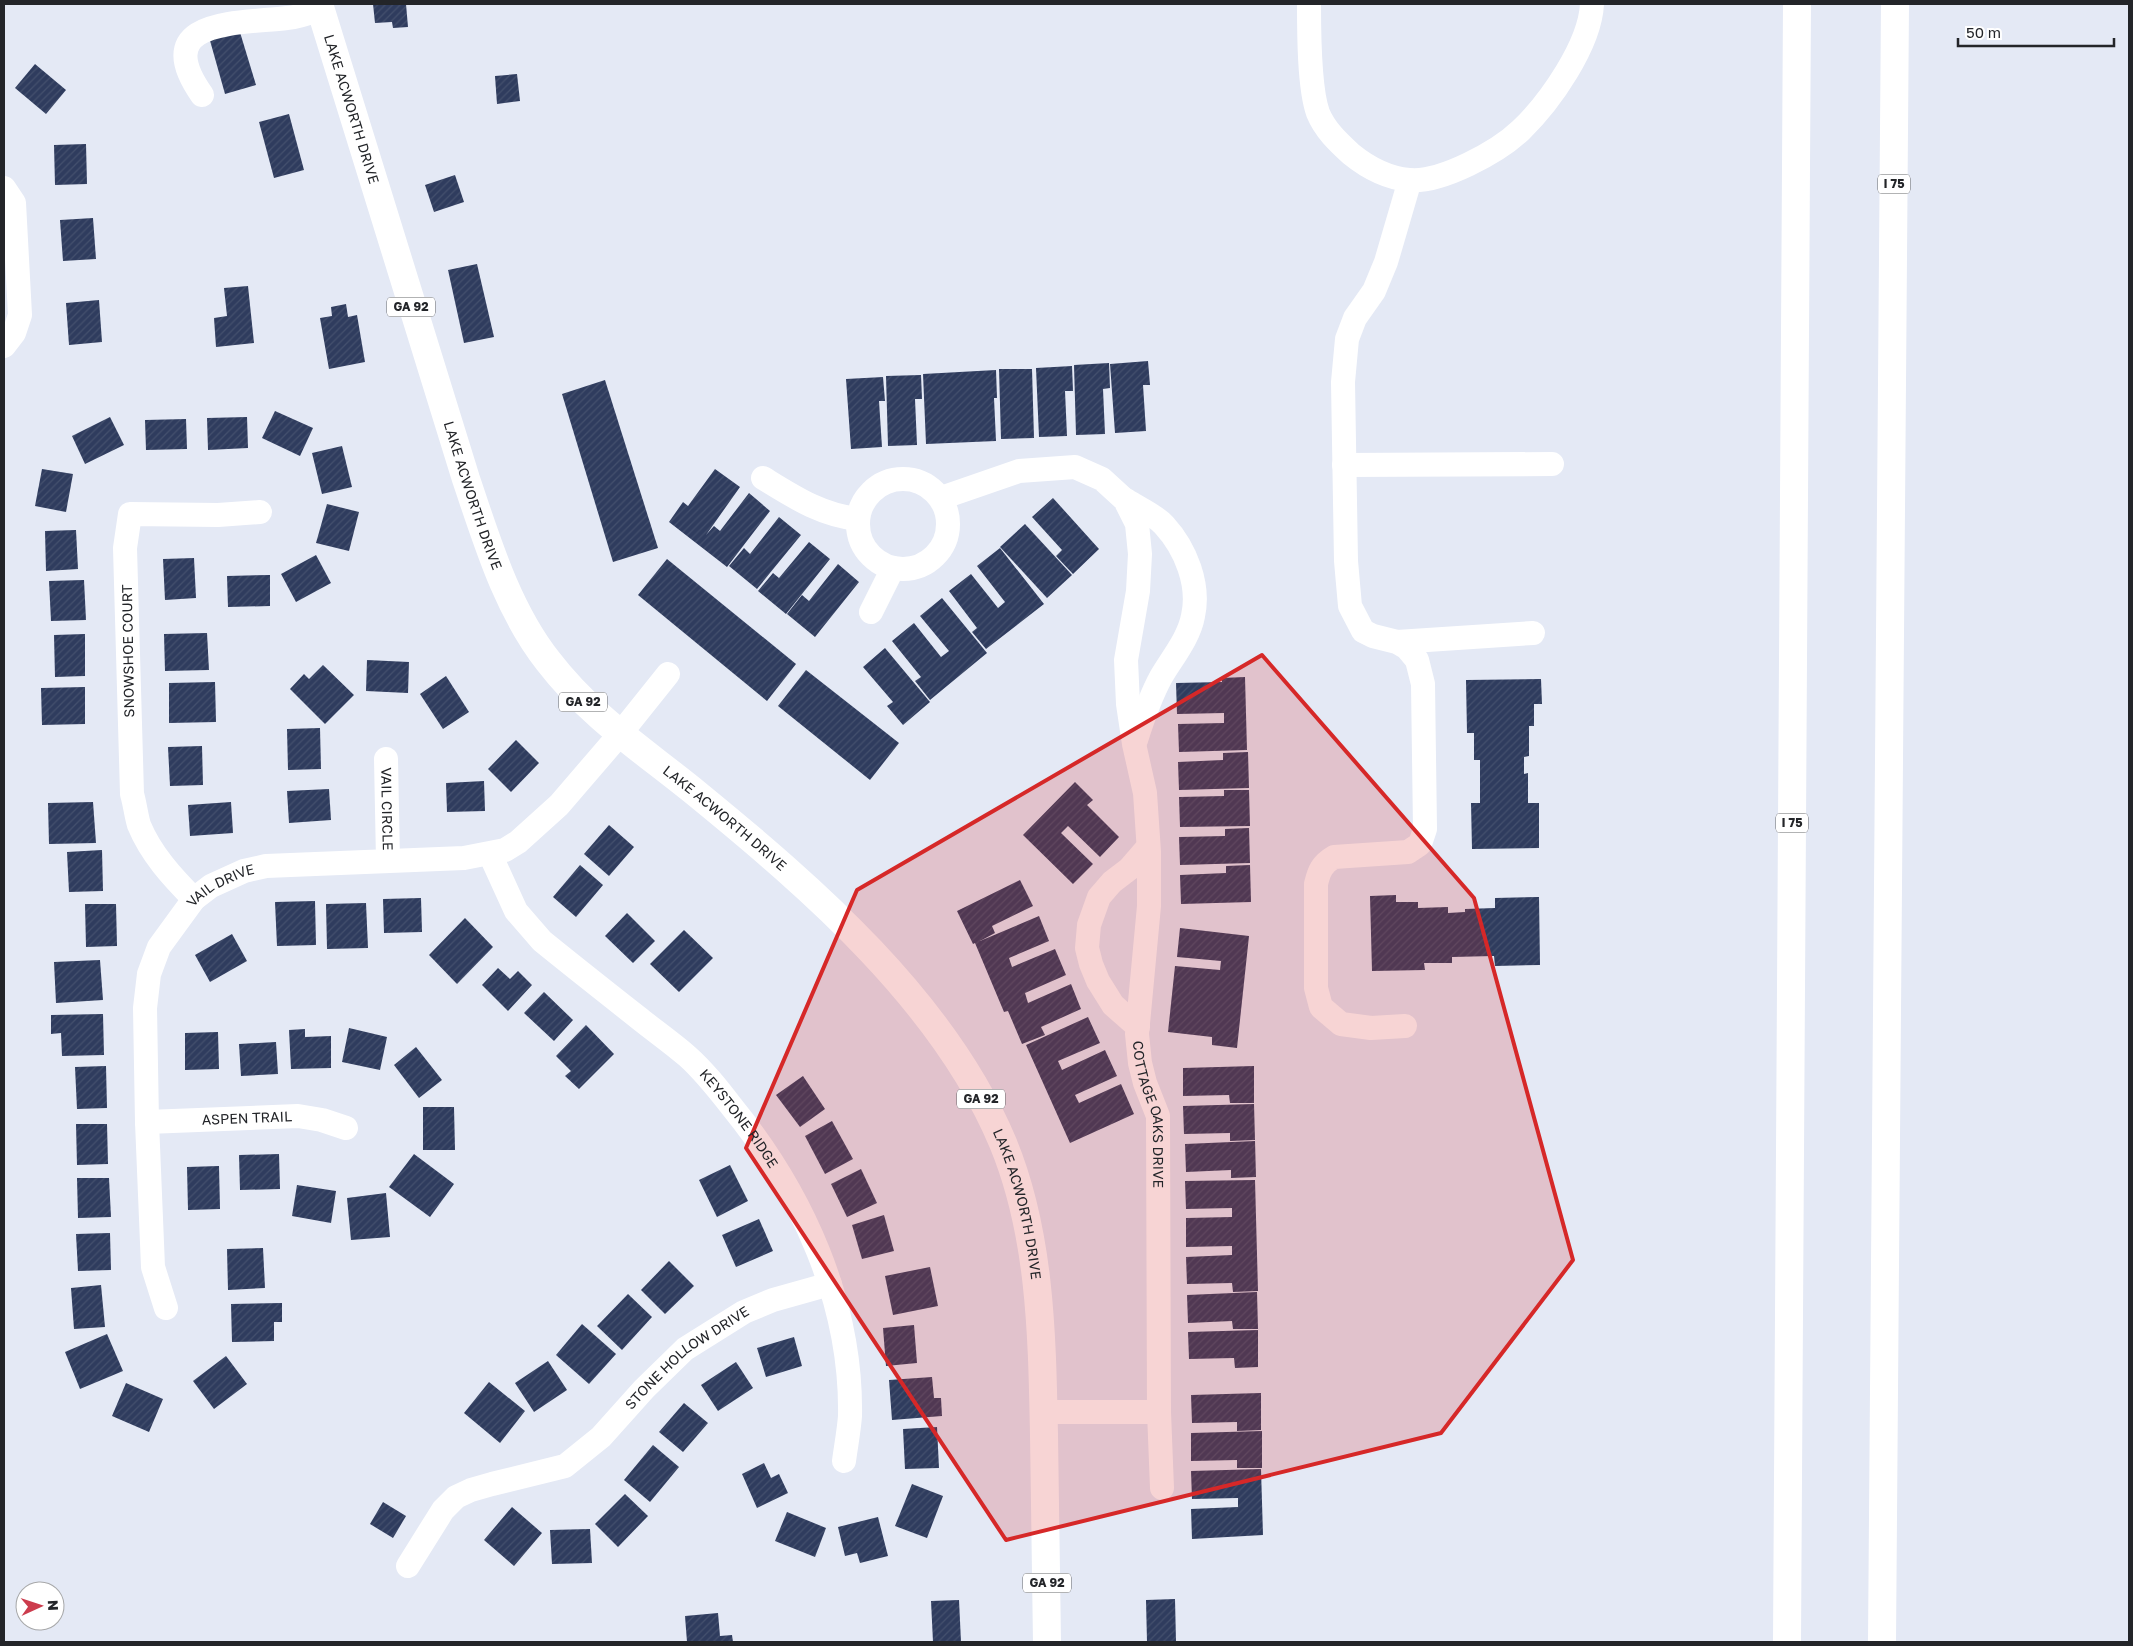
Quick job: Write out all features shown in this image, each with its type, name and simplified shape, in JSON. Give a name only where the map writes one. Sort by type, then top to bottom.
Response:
[{"type":"main road","name":"I 75","points":[[1787,1642],[1798,4]]},
{"type":"main road","name":"I 75","points":[[1882,1642],[1895,4]]},
{"type":"main road","name":"LAKE ACWORTH DRIVE","points":[[320,7],[414,315],[492,555],[515,606],[544,657],[590,709],[771,854],[846,926],[901,984],[959,1062],[983,1102],[1003,1143],[1016,1181],[1026,1220],[1040,1310],[1044,1412],[1047,1642]]},
{"type":"street","points":[[1309,4],[1313,85],[1318,113],[1332,138],[1360,161],[1386,175],[1410,180],[1442,176],[1483,157],[1520,131],[1553,91],[1576,57],[1592,4]]},
{"type":"street","points":[[202,95],[191,79],[185,60],[187,45],[198,34],[211,28],[234,22],[288,18],[320,7]]},
{"type":"street","points":[[1406,1026],[1371,1028],[1341,1024],[1321,1007],[1316,988],[1316,884],[1319,871],[1325,863],[1334,857],[1408,852],[1420,844],[1425,829],[1423,684],[1417,660],[1407,648],[1397,642],[1363,632],[1350,606],[1346,561],[1343,382],[1347,339],[1355,318],[1374,290],[1386,262],[1410,180]]},
{"type":"street","points":[[4,188],[14,202],[20,315],[14,333],[4,346]]},
{"type":"street","points":[[1344,465],[1552,464]]},
{"type":"street","name":"COTTAGE OAKS DRIVE","points":[[941,498],[1019,471],[1075,467],[1102,479],[1125,500],[1163,524],[1177,542],[1188,564],[1194,587],[1194,617],[1182,643],[1148,701],[1134,744]]},
{"type":"street","points":[[763,478],[807,505],[837,517],[858,519]]},
{"type":"street","points":[[902,478],[915,479],[933,489],[941,498],[948,516],[948,536],[937,555],[931,560],[912,569],[898,570],[876,561],[864,547],[858,531],[860,508],[868,494],[881,483],[902,478]]},
{"type":"street","name":"COTTAGE OAKS DRIVE","points":[[1125,500],[1137,524],[1140,554],[1138,591],[1126,660],[1128,704],[1134,744],[1145,793],[1148,847],[1149,906],[1138,1027],[1140,1062],[1145,1082],[1158,1116],[1159,1412],[1162,1488]]},
{"type":"street","name":"SNOWSHOE COURT","points":[[194,899],[171,877],[153,851],[139,824],[132,794],[126,566],[130,514],[210,516],[260,512]]},
{"type":"street","points":[[871,612],[893,568]]},
{"type":"street","points":[[1397,642],[1533,633]]},
{"type":"street","name":"VAIL DRIVE","points":[[166,1308],[153,1267],[147,1122],[145,1008],[149,974],[159,947],[194,899],[211,886],[244,871],[266,866],[464,858],[505,850],[518,842],[559,805],[668,674]]},
{"type":"street","name":"VAIL CIRCLE","points":[[386,759],[388,860]]},
{"type":"street","points":[[1138,1027],[1113,1005],[1094,972],[1087,948],[1089,925],[1098,897],[1112,882],[1129,869],[1148,847]]},
{"type":"street","name":"KEYSTONE RIDGE","points":[[490,854],[516,911],[527,926],[542,941],[687,1056],[718,1089],[749,1128],[781,1175],[805,1220],[830,1284],[838,1312],[848,1372],[850,1416],[844,1461]]},
{"type":"street","name":"ASPEN TRAIL","points":[[147,1122],[298,1116],[322,1120],[346,1128]]},
{"type":"street","name":"STONE HOLLOW DRIVE","points":[[408,1566],[443,1510],[456,1497],[492,1484],[565,1466],[601,1437],[685,1349],[744,1312],[772,1300],[830,1284]]},
{"type":"street","points":[[1044,1412],[1159,1412]]},
{"type":"highlighted area","points":[[1262,655],[1474,898],[1573,1260],[1441,1433],[1006,1540],[746,1148],[857,890]]},
{"type":"building","points":[[373,4],[406,4],[408,27],[393,28],[392,22],[375,23]]},
{"type":"building","points":[[239,29],[256,85],[225,94],[209,37]]},
{"type":"building","points":[[35,64],[66,90],[46,114],[15,88]]},
{"type":"building","points":[[517,74],[520,101],[497,104],[495,76]]},
{"type":"building","points":[[289,114],[304,170],[274,178],[259,122]]},
{"type":"building","points":[[86,144],[87,184],[55,185],[54,145]]},
{"type":"building","points":[[455,175],[464,202],[434,212],[425,185]]},
{"type":"building","points":[[93,218],[96,259],[63,261],[60,220]]},
{"type":"building","points":[[477,264],[494,337],[464,343],[448,270]]},
{"type":"building","points":[[248,286],[254,343],[216,347],[214,318],[227,316],[224,288]]},
{"type":"building","points":[[99,300],[102,342],[69,345],[66,303]]},
{"type":"building","points":[[346,304],[348,317],[357,315],[365,362],[329,369],[320,318],[332,316],[331,307]]},
{"type":"building","points":[[1148,361],[1150,385],[1143,385],[1146,431],[1115,433],[1110,364]]},
{"type":"building","points":[[1109,363],[1110,388],[1103,389],[1105,434],[1076,435],[1074,365]]},
{"type":"building","points":[[1072,366],[1073,391],[1065,391],[1067,436],[1039,437],[1036,368]]},
{"type":"building","points":[[999,369],[1032,369],[1034,438],[1001,439]]},
{"type":"building","points":[[996,370],[997,398],[994,398],[996,441],[926,444],[923,374]]},
{"type":"building","points":[[921,375],[922,399],[915,399],[917,445],[888,446],[886,376]]},
{"type":"building","points":[[883,377],[885,401],[879,401],[882,447],[851,449],[846,379]]},
{"type":"building","points":[[605,380],[658,548],[613,562],[562,394]]},
{"type":"building","points":[[275,411],[313,428],[300,456],[262,438]]},
{"type":"building","points":[[110,417],[124,445],[85,464],[72,436]]},
{"type":"building","points":[[247,417],[248,448],[208,450],[207,418]]},
{"type":"building","points":[[186,419],[187,449],[146,450],[145,420]]},
{"type":"building","points":[[342,446],[352,487],[322,494],[312,453]]},
{"type":"building","points":[[42,469],[73,474],[66,512],[35,506]]},
{"type":"building","points":[[715,469],[740,487],[706,535],[714,526],[720,531],[749,493],[770,511],[727,567],[669,522],[683,502],[688,506]]},
{"type":"building","points":[[1053,498],[1099,549],[1073,574],[1056,556],[1062,550],[1032,517]]},
{"type":"building","points":[[327,504],[359,512],[349,551],[316,543]]},
{"type":"building","points":[[779,517],[801,535],[757,589],[729,566],[744,548],[750,554]]},
{"type":"building","points":[[1025,524],[1072,575],[1047,598],[1000,547]]},
{"type":"building","points":[[76,530],[78,569],[46,571],[45,531]]},
{"type":"building","points":[[809,542],[830,559],[786,614],[758,591],[773,573],[779,578]]},
{"type":"building","points":[[1000,548],[1044,604],[986,649],[972,632],[977,628],[949,591],[971,574],[998,608],[1005,602],[977,566]]},
{"type":"building","points":[[316,555],[331,583],[296,602],[281,574]]},
{"type":"building","points":[[194,558],[196,598],[165,600],[163,559]]},
{"type":"building","points":[[667,559],[796,664],[767,701],[638,595]]},
{"type":"building","points":[[838,564],[859,582],[815,637],[787,614],[802,595],[809,601]]},
{"type":"building","points":[[270,575],[270,606],[228,607],[227,576]]},
{"type":"building","points":[[84,580],[86,620],[51,621],[49,581]]},
{"type":"building","points":[[942,598],[987,653],[930,700],[915,681],[921,677],[892,641],[914,623],[941,657],[949,651],[920,616]]},
{"type":"building","points":[[207,633],[209,670],[165,671],[164,634]]},
{"type":"building","points":[[85,634],[85,676],[55,677],[54,635]]},
{"type":"building","points":[[885,648],[930,702],[903,725],[887,706],[893,702],[863,667]]},
{"type":"building","points":[[367,660],[409,662],[408,693],[366,691]]},
{"type":"building","points":[[323,665],[354,695],[325,724],[290,689],[304,674],[309,679]]},
{"type":"building","points":[[806,670],[899,743],[870,780],[778,706]]},
{"type":"building","points":[[446,676],[469,712],[443,729],[420,694]]},
{"type":"building","points":[[1245,677],[1247,750],[1179,752],[1178,724],[1224,723],[1224,713],[1177,714],[1176,683],[1222,682],[1222,678]]},
{"type":"building","points":[[1541,679],[1542,704],[1534,704],[1534,726],[1529,726],[1529,756],[1524,757],[1524,774],[1528,773],[1528,803],[1539,803],[1539,848],[1472,849],[1471,803],[1480,803],[1480,760],[1474,760],[1474,733],[1467,733],[1466,680]]},
{"type":"building","points":[[215,682],[216,722],[169,723],[169,683]]},
{"type":"building","points":[[85,687],[85,724],[42,725],[41,688]]},
{"type":"building","points":[[320,728],[321,769],[288,770],[287,729]]},
{"type":"building","points":[[516,740],[539,763],[511,792],[488,769]]},
{"type":"building","points":[[202,746],[203,785],[170,786],[168,747]]},
{"type":"building","points":[[1248,752],[1249,788],[1179,790],[1178,762],[1223,760],[1223,753]]},
{"type":"building","points":[[484,781],[485,811],[447,812],[446,783]]},
{"type":"building","points":[[1075,782],[1093,800],[1087,805],[1119,837],[1100,857],[1068,826],[1061,833],[1093,864],[1073,884],[1023,835]]},
{"type":"building","points":[[329,789],[331,820],[289,823],[287,791]]},
{"type":"building","points":[[1224,790],[1249,790],[1250,826],[1180,827],[1179,797],[1224,796]]},
{"type":"building","points":[[93,802],[96,843],[49,844],[48,803]]},
{"type":"building","points":[[231,802],[233,833],[190,836],[188,805]]},
{"type":"building","points":[[609,825],[634,847],[609,876],[584,854]]},
{"type":"building","points":[[1249,828],[1250,863],[1180,865],[1179,837],[1225,836],[1225,829]]},
{"type":"building","points":[[102,850],[103,891],[69,892],[67,852]]},
{"type":"building","points":[[580,865],[603,885],[576,917],[553,897]]},
{"type":"building","points":[[1250,865],[1251,902],[1181,904],[1180,875],[1226,873],[1226,866]]},
{"type":"building","points":[[1020,880],[1033,906],[992,926],[995,933],[980,941],[1039,916],[1049,941],[1009,958],[1012,967],[1055,949],[1066,975],[1025,993],[1028,1003],[1071,984],[1081,1009],[1041,1027],[1045,1035],[1022,1044],[1008,1011],[1004,1012],[975,943],[973,944],[957,911]]},
{"type":"building","points":[[1396,895],[1396,902],[1418,902],[1418,908],[1448,907],[1448,913],[1465,912],[1465,909],[1495,908],[1495,898],[1539,897],[1540,965],[1495,966],[1494,956],[1452,957],[1452,963],[1424,963],[1425,970],[1372,971],[1370,896]]},
{"type":"building","points":[[421,898],[422,932],[384,933],[383,899]]},
{"type":"building","points":[[315,901],[316,945],[277,946],[275,902]]},
{"type":"building","points":[[366,903],[368,948],[327,949],[326,904]]},
{"type":"building","points":[[85,904],[116,904],[117,946],[86,947]]},
{"type":"building","points":[[627,913],[655,941],[633,963],[605,936]]},
{"type":"building","points":[[465,918],[493,947],[457,984],[429,955]]},
{"type":"building","points":[[1180,928],[1249,936],[1237,1048],[1212,1045],[1212,1037],[1168,1032],[1175,966],[1220,970],[1221,961],[1177,957]]},
{"type":"building","points":[[684,930],[713,958],[679,992],[650,964]]},
{"type":"building","points":[[232,934],[247,961],[210,982],[195,955]]},
{"type":"building","points":[[100,960],[103,1000],[56,1003],[54,962]]},
{"type":"building","points":[[498,968],[510,979],[518,971],[532,985],[508,1011],[482,985]]},
{"type":"building","points":[[544,992],[573,1020],[554,1041],[524,1013]]},
{"type":"building","points":[[103,1014],[104,1055],[62,1056],[61,1033],[51,1034],[51,1015]]},
{"type":"building","points":[[1088,1017],[1100,1043],[1058,1061],[1062,1070],[1105,1050],[1117,1076],[1075,1095],[1079,1103],[1121,1084],[1134,1114],[1070,1143],[1026,1045]]},
{"type":"building","points":[[586,1025],[614,1054],[579,1089],[565,1076],[571,1071],[556,1056]]},
{"type":"building","points":[[349,1028],[387,1037],[380,1070],[342,1062]]},
{"type":"building","points":[[305,1029],[305,1037],[331,1036],[331,1068],[291,1069],[289,1030]]},
{"type":"building","points":[[218,1032],[219,1069],[185,1070],[185,1033]]},
{"type":"building","points":[[276,1042],[278,1074],[241,1076],[239,1044]]},
{"type":"building","points":[[416,1047],[442,1080],[419,1098],[394,1065]]},
{"type":"building","points":[[106,1066],[107,1108],[77,1109],[75,1067]]},
{"type":"building","points":[[1254,1066],[1254,1103],[1230,1103],[1229,1095],[1183,1096],[1183,1068]]},
{"type":"building","points":[[803,1076],[825,1109],[800,1127],[776,1095]]},
{"type":"building","points":[[1254,1104],[1255,1140],[1230,1141],[1230,1133],[1184,1134],[1183,1106]]},
{"type":"building","points":[[423,1107],[454,1107],[455,1150],[423,1150]]},
{"type":"building","points":[[832,1121],[853,1159],[825,1174],[805,1136]]},
{"type":"building","points":[[76,1124],[107,1124],[108,1164],[77,1165]]},
{"type":"building","points":[[1255,1141],[1256,1177],[1231,1178],[1231,1170],[1186,1172],[1185,1144]]},
{"type":"building","points":[[279,1154],[280,1189],[240,1190],[239,1155]]},
{"type":"building","points":[[414,1154],[454,1184],[430,1217],[389,1187]]},
{"type":"building","points":[[730,1165],[748,1201],[717,1217],[699,1180]]},
{"type":"building","points":[[219,1166],[220,1209],[188,1210],[187,1167]]},
{"type":"building","points":[[861,1169],[877,1203],[847,1217],[831,1184]]},
{"type":"building","points":[[77,1178],[109,1178],[111,1217],[78,1218]]},
{"type":"building","points":[[1255,1180],[1258,1291],[1233,1292],[1232,1283],[1187,1284],[1186,1257],[1232,1255],[1232,1246],[1186,1247],[1186,1218],[1232,1217],[1232,1208],[1186,1209],[1185,1181]]},
{"type":"building","points":[[297,1185],[336,1191],[331,1223],[292,1216]]},
{"type":"building","points":[[386,1193],[390,1237],[351,1240],[347,1198]]},
{"type":"building","points":[[884,1215],[894,1251],[862,1259],[852,1225]]},
{"type":"building","points":[[759,1219],[773,1251],[736,1267],[722,1235]]},
{"type":"building","points":[[110,1233],[111,1270],[78,1271],[76,1234]]},
{"type":"building","points":[[263,1248],[265,1288],[228,1290],[227,1249]]},
{"type":"building","points":[[669,1261],[694,1286],[665,1314],[641,1290]]},
{"type":"building","points":[[930,1267],[938,1306],[893,1315],[885,1276]]},
{"type":"building","points":[[101,1285],[105,1327],[74,1329],[71,1288]]},
{"type":"building","points":[[1257,1292],[1258,1329],[1233,1329],[1232,1321],[1188,1323],[1187,1295]]},
{"type":"building","points":[[628,1294],[652,1317],[622,1350],[597,1326]]},
{"type":"building","points":[[282,1303],[282,1322],[274,1322],[274,1341],[232,1342],[231,1304]]},
{"type":"building","points":[[582,1324],[616,1354],[589,1384],[556,1355]]},
{"type":"building","points":[[914,1325],[917,1363],[886,1366],[883,1328]]},
{"type":"building","points":[[1258,1330],[1258,1367],[1235,1368],[1234,1358],[1189,1359],[1188,1332]]},
{"type":"building","points":[[107,1334],[123,1371],[80,1389],[65,1352]]},
{"type":"building","points":[[794,1337],[802,1366],[766,1377],[757,1348]]},
{"type":"building","points":[[226,1356],[247,1384],[214,1409],[193,1381]]},
{"type":"building","points":[[548,1361],[567,1390],[534,1412],[515,1383]]},
{"type":"building","points":[[736,1362],[753,1388],[718,1411],[701,1385]]},
{"type":"building","points":[[932,1377],[934,1398],[941,1398],[942,1416],[892,1420],[889,1380]]},
{"type":"building","points":[[489,1382],[525,1411],[500,1443],[464,1413]]},
{"type":"building","points":[[126,1383],[163,1399],[149,1432],[112,1416]]},
{"type":"building","points":[[1261,1393],[1261,1430],[1237,1431],[1237,1422],[1192,1423],[1191,1395]]},
{"type":"building","points":[[684,1403],[708,1423],[683,1452],[659,1432]]},
{"type":"building","points":[[937,1427],[939,1468],[905,1469],[903,1429]]},
{"type":"building","points":[[1262,1431],[1262,1468],[1237,1468],[1237,1460],[1191,1461],[1191,1433]]},
{"type":"building","points":[[653,1445],[679,1467],[650,1502],[624,1480]]},
{"type":"building","points":[[764,1463],[771,1478],[779,1474],[788,1493],[757,1508],[742,1474]]},
{"type":"building","points":[[1261,1469],[1263,1535],[1192,1539],[1191,1509],[1238,1507],[1238,1498],[1192,1499],[1191,1471]]},
{"type":"building","points":[[912,1484],[943,1496],[927,1538],[895,1526]]},
{"type":"building","points":[[625,1494],[648,1516],[618,1547],[595,1524]]},
{"type":"building","points":[[383,1502],[406,1516],[393,1538],[370,1524]]},
{"type":"building","points":[[512,1507],[542,1533],[514,1566],[484,1540]]},
{"type":"building","points":[[787,1512],[826,1528],[815,1557],[775,1541]]},
{"type":"building","points":[[878,1517],[888,1556],[860,1563],[857,1553],[845,1556],[838,1527]]},
{"type":"building","points":[[590,1529],[592,1563],[552,1564],[550,1530]]},
{"type":"building","points":[[1175,1599],[1176,1642],[1147,1642],[1146,1600]]},
{"type":"building","points":[[959,1600],[961,1642],[933,1642],[931,1601]]},
{"type":"building","points":[[718,1613],[720,1636],[732,1635],[733,1642],[687,1642],[685,1616]]}]
